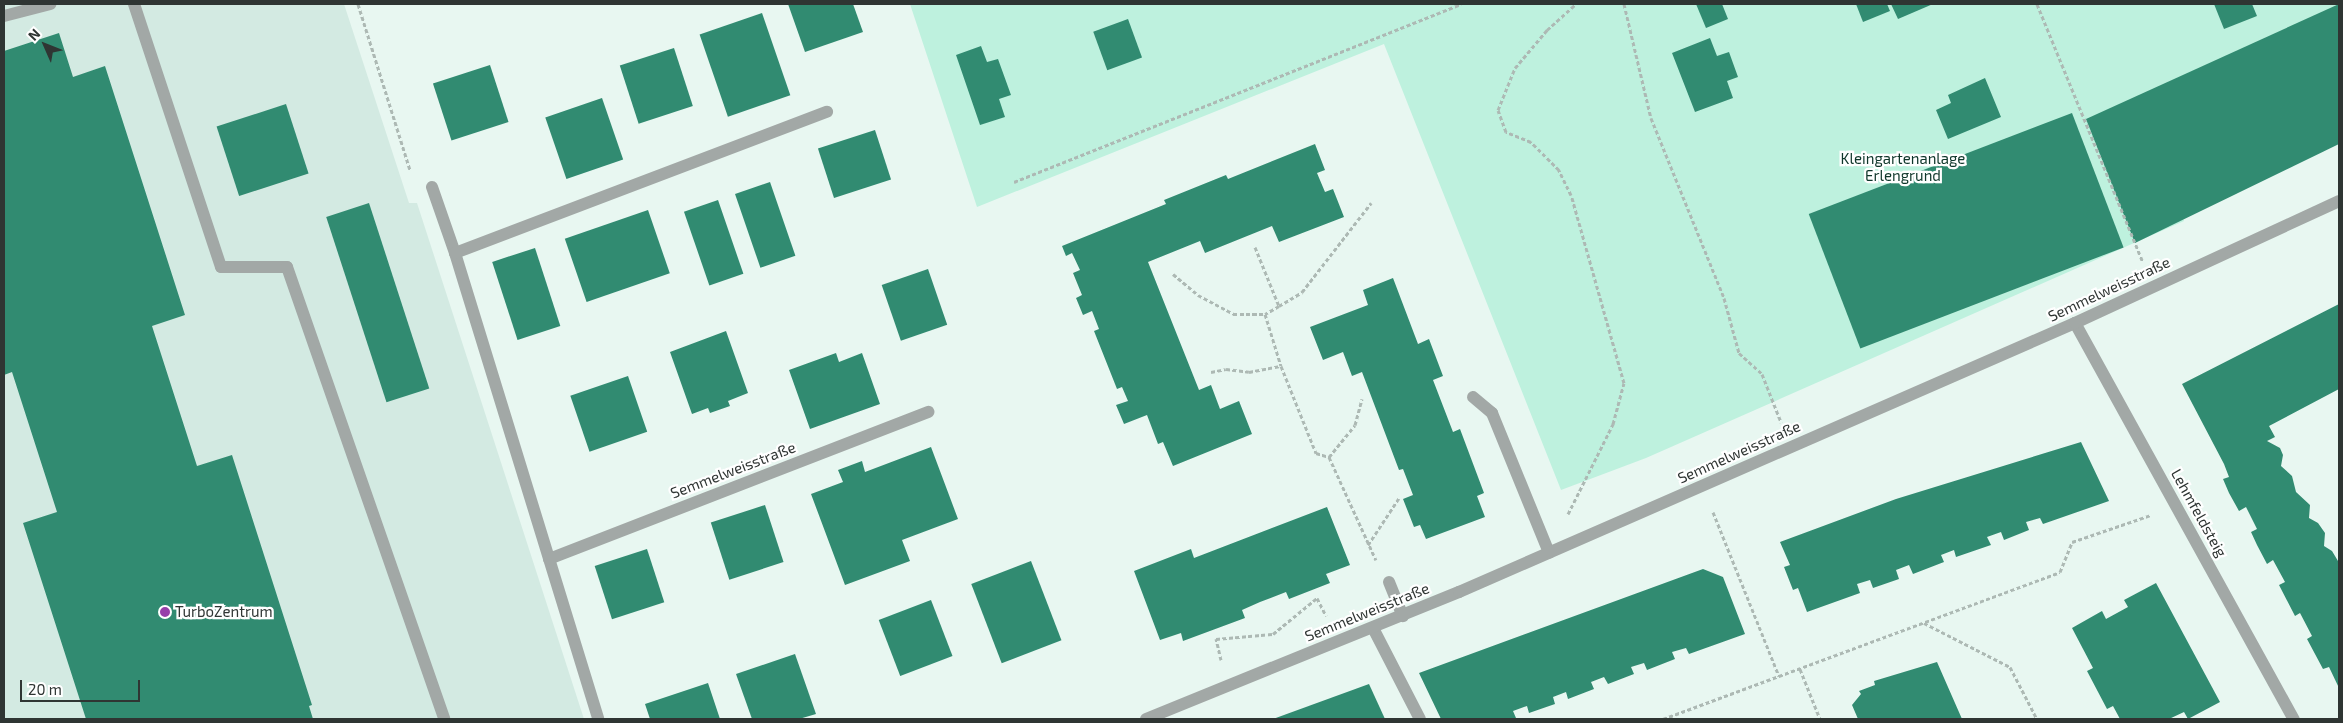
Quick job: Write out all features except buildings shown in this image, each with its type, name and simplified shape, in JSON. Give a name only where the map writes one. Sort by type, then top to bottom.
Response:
[{"type":"street","points":[[4,16],[50,4]]},
{"type":"street","points":[[134,4],[221,267],[287,267],[444,719]]},
{"type":"street","points":[[455,253],[827,112]]},
{"type":"street","points":[[432,187],[455,253],[598,719]]},
{"type":"street","name":"Semmelweisstraße","points":[[1146,719],[1404,616],[2075,323],[2339,201]]},
{"type":"street","name":"Lehmfeldsteig","points":[[2075,323],[2294,719]]},
{"type":"street","points":[[1473,397],[1492,413],[1549,553]]},
{"type":"street","name":"Semmelweisstraße","points":[[549,559],[928,412]]},
{"type":"street","points":[[1389,582],[1404,616]]},
{"type":"street","points":[[1374,628],[1420,719]]},
{"type":"path","points":[[358,4],[417,191],[432,187]]},
{"type":"path","points":[[1014,182],[1461,4]]},
{"type":"path","points":[[1549,553],[1613,424],[1624,383],[1571,195],[1559,170],[1531,142],[1506,132],[1498,110],[1515,68],[1547,30],[1576,4]]},
{"type":"path","points":[[1624,4],[1651,118],[1724,298],[1739,353],[1762,374],[1791,447]]},
{"type":"path","points":[[2037,4],[2153,286]]},
{"type":"path","points":[[1173,274],[1198,295],[1233,314],[1265,314],[1302,292],[1371,203]]},
{"type":"path","points":[[1255,247],[1279,306]]},
{"type":"path","points":[[1265,314],[1281,366],[1316,453],[1329,456]]},
{"type":"path","points":[[1211,372],[1226,369],[1249,372],[1281,366]]},
{"type":"path","points":[[1329,456],[1355,425],[1362,399]]},
{"type":"path","points":[[1329,456],[1368,546],[1389,582]]},
{"type":"path","points":[[1702,486],[1779,676]]},
{"type":"path","points":[[1368,546],[1399,498]]},
{"type":"path","points":[[1663,719],[2060,572],[2072,542],[2177,507]]},
{"type":"path","points":[[1220,653],[1216,639],[1273,634],[1317,598],[1326,619]]},
{"type":"path","points":[[1923,623],[2010,667],[2037,719]]},
{"type":"path","points":[[1800,668],[1820,719]]},
{"type":"shaded area","points":[[4,4],[344,4],[409,203],[417,203],[584,719],[4,719]]},
{"type":"green space","name":"Kleingartenanlage Erlengrund","points":[[910,4],[2339,4],[2339,142],[2180,211],[2184,221],[1646,458],[1561,490],[1384,44],[977,207]]},
{"type":"place","name":"TurboZentrum","points":[[165,612]]}]
